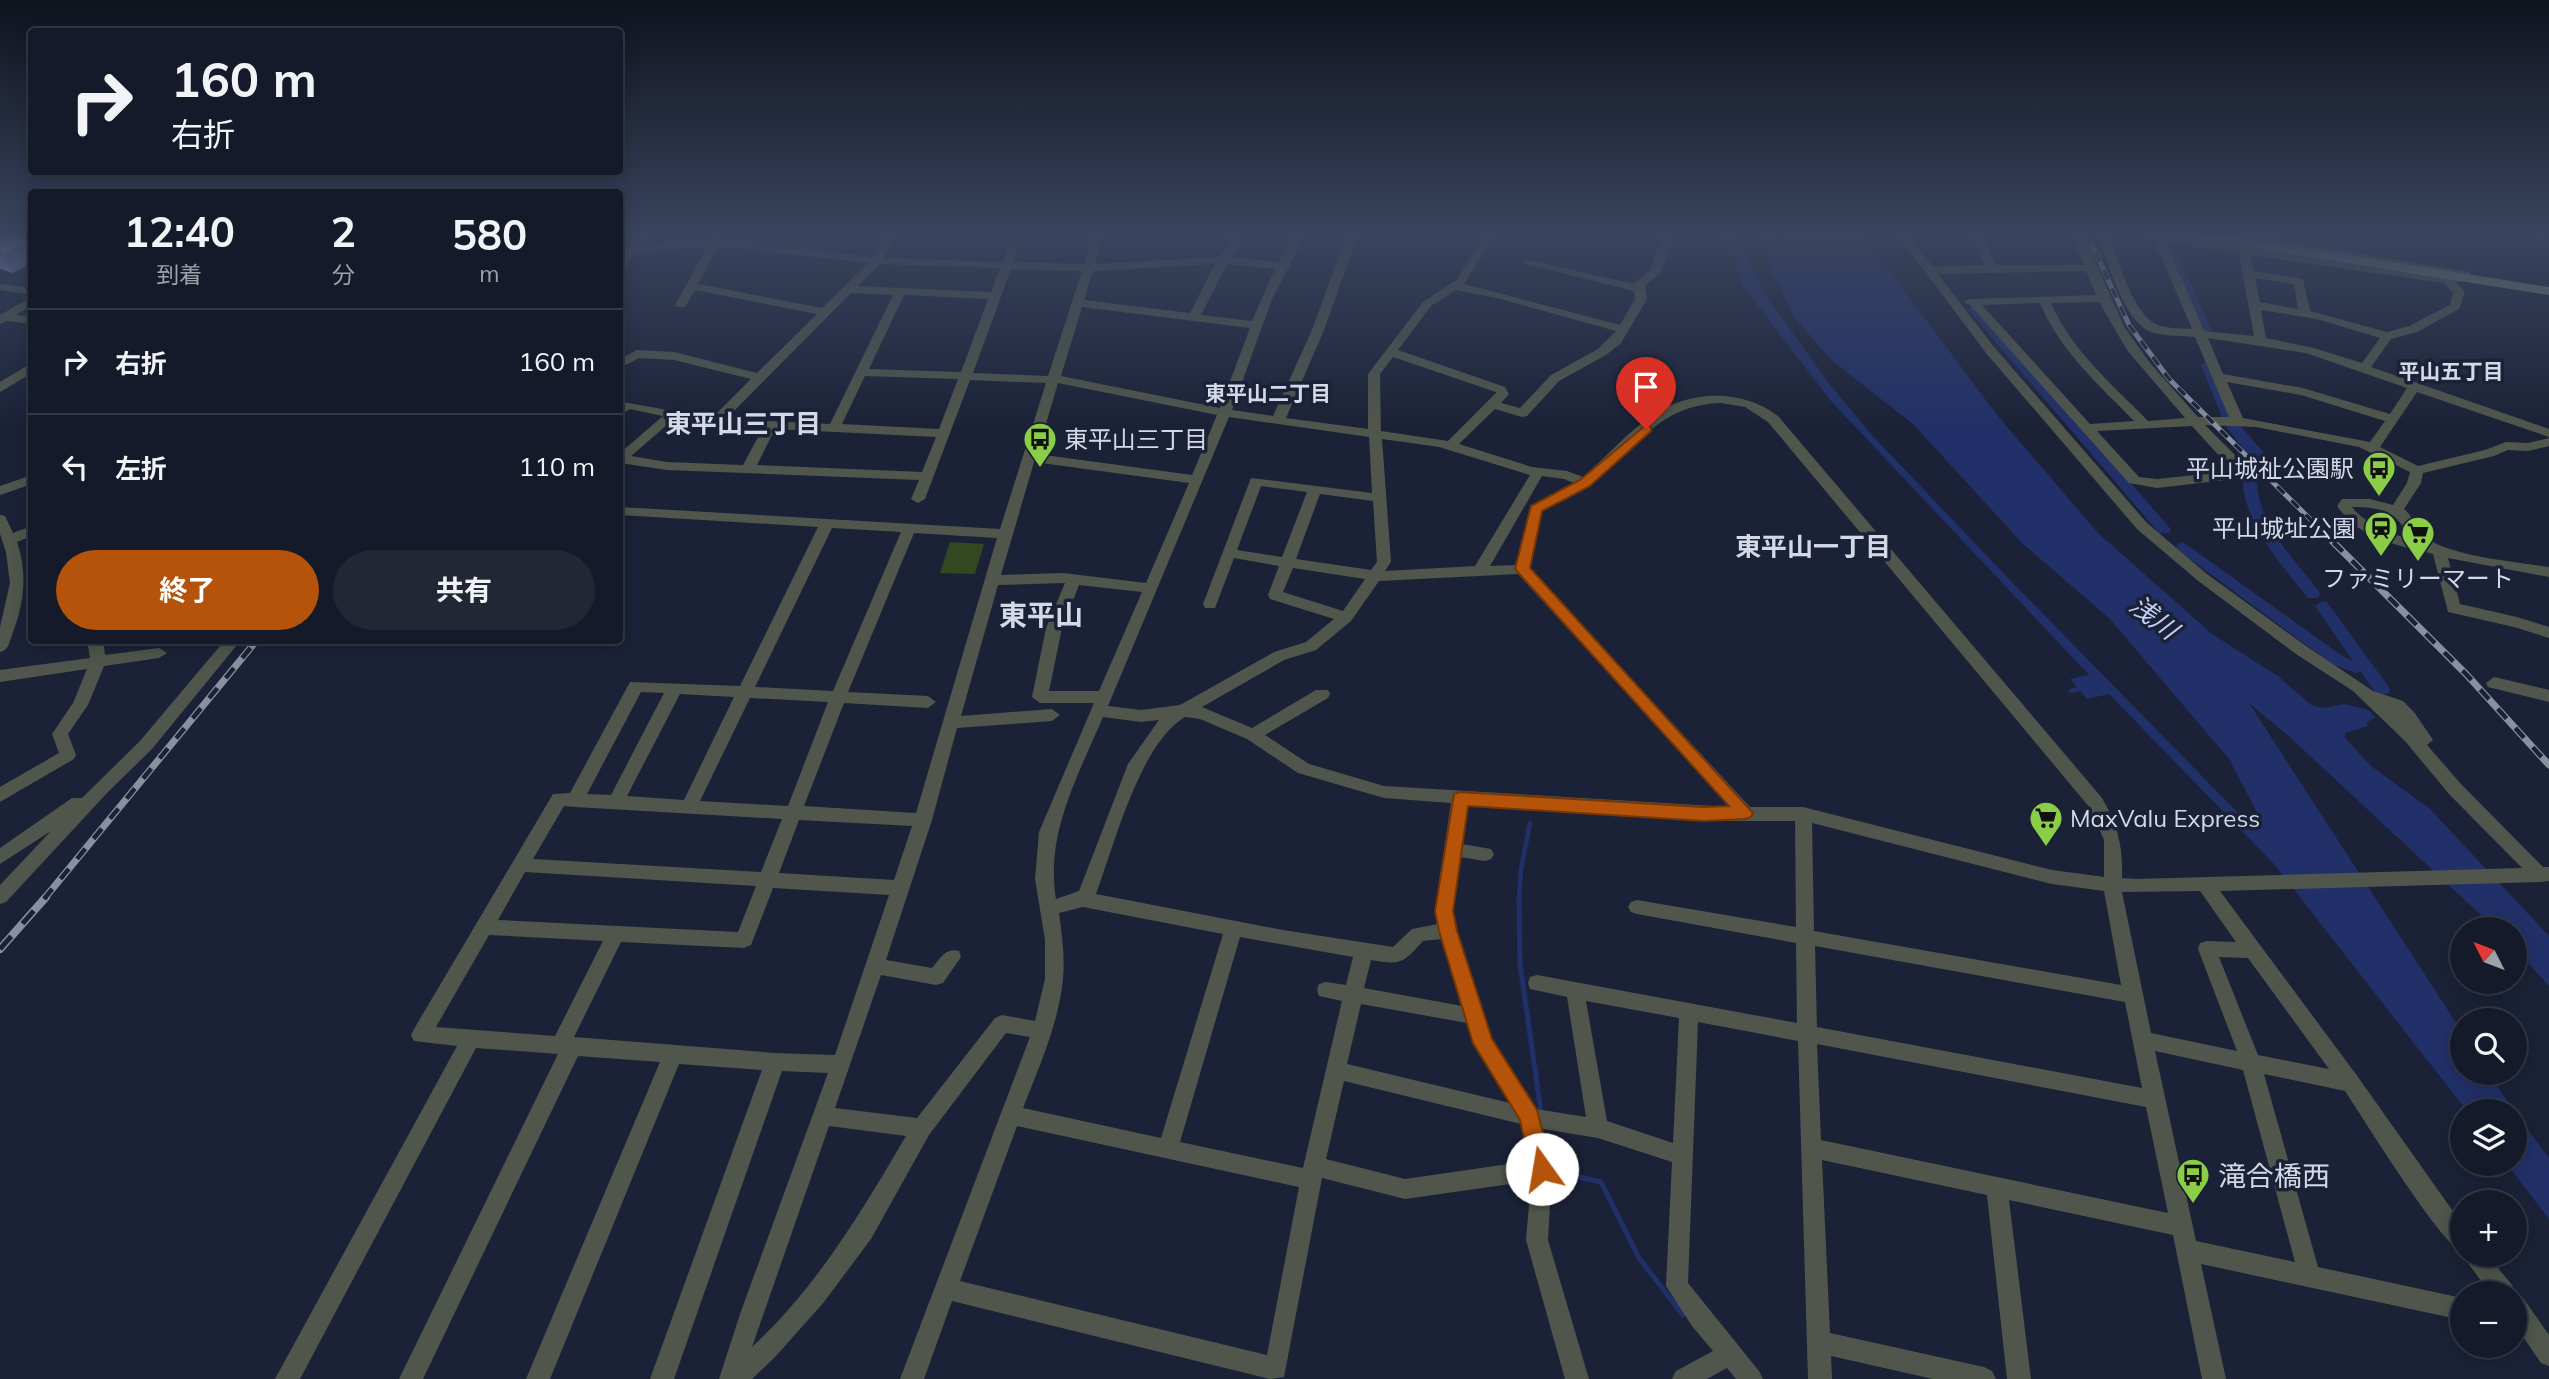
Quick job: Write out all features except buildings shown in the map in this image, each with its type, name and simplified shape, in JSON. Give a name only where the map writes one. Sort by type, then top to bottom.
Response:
[{"type":"street","points":[[681,305],[684,298]]},
{"type":"street","points":[[754,298],[824,312]]},
{"type":"street","points":[[715,422],[839,298]]},
{"type":"street","points":[[834,428],[897,298]]},
{"type":"street","points":[[918,499],[993,298]]},
{"type":"street","points":[[733,1379],[751,1314],[842,1064],[923,820],[1005,534],[1078,298]]},
{"type":"street","points":[[1194,317],[1203,298]]},
{"type":"street","points":[[912,1379],[1042,1031],[1054,979],[1054,940],[1044,879],[1048,832],[1225,413],[1267,298]]},
{"type":"street","points":[[1278,420],[1330,298]]},
{"type":"street","points":[[1049,908],[1086,896],[1136,764],[1159,729],[1182,711],[1279,656],[1311,646],[1346,617],[1384,562],[1373,380],[1427,304],[1436,298]]},
{"type":"street","points":[[1511,298],[1624,330]]},
{"type":"street","points":[[1493,404],[1522,413],[1555,378],[1611,346],[1624,330],[1641,298]]},
{"type":"street","points":[[1950,298],[2038,406],[2149,533],[2244,608],[2370,696],[2417,743],[2455,789],[2544,875]]},
{"type":"street","points":[[1952,301],[2082,298]]},
{"type":"street","points":[[1973,302],[2137,482],[2146,484],[2238,475],[2240,468],[2195,421],[2137,353],[2120,330],[2103,298]]},
{"type":"street","points":[[2129,298],[2143,323],[2152,328],[2261,341],[2365,367],[2414,387],[2501,414],[2549,433]]},
{"type":"street","points":[[2185,298],[2237,421]]},
{"type":"street","points":[[2253,298],[2261,341]]},
{"type":"street","points":[[2302,298],[2305,313]]},
{"type":"street","points":[[2255,305],[2305,313],[2387,335],[2413,329],[2451,312],[2457,298]]},
{"type":"street","points":[[2044,299],[2053,322],[2071,348],[2145,425]]},
{"type":"street","points":[[3,318],[28,302]]},
{"type":"street","points":[[1077,303],[1256,325]]},
{"type":"street","points":[[3,318],[28,321]]},
{"type":"street","points":[[2365,367],[2387,335]]},
{"type":"street","points":[[1392,352],[1501,390],[1503,394],[1451,445]]},
{"type":"street","points":[[623,362],[637,354],[674,356],[759,377]]},
{"type":"street","points":[[0,388],[28,370]]},
{"type":"street","points":[[863,372],[1054,379],[1225,413],[1451,445],[1538,472],[1567,475],[1585,483]]},
{"type":"street","points":[[2220,377],[2303,392],[2393,419]]},
{"type":"street","points":[[2373,448],[2414,387]]},
{"type":"street","points":[[1522,569],[1536,509],[1585,483],[1664,413],[1724,399],[1749,404],[1769,415],[2096,803],[2110,826],[2115,846],[2113,901],[2214,1379]]},
{"type":"street","points":[[623,408],[627,405],[715,422],[944,433]]},
{"type":"street","points":[[623,456],[671,415]]},
{"type":"street","points":[[2088,428],[2237,421],[2304,431],[2373,448],[2417,470],[2489,453],[2506,446],[2528,447],[2549,442]]},
{"type":"street","points":[[748,469],[771,425]]},
{"type":"street","points":[[1029,457],[1196,480]]},
{"type":"street","points":[[623,459],[667,466],[927,476]]},
{"type":"street","points":[[2396,510],[2414,483],[2417,470]]},
{"type":"street","points":[[1481,570],[1538,472]]},
{"type":"street","points":[[0,491],[28,480]]},
{"type":"street","points":[[1210,604],[1256,481],[1380,498]]},
{"type":"street","points":[[1315,489],[1276,595],[1346,617]]},
{"type":"street","points":[[2549,572],[2439,551],[2385,538],[2357,522],[2345,512],[2344,506],[2347,502],[2356,501],[2396,510],[2405,517],[2418,538],[2439,551],[2452,608],[2517,622],[2549,633]]},
{"type":"street","points":[[623,511],[1005,534]]},
{"type":"street","points":[[0,519],[11,539],[19,581],[12,617],[0,646]]},
{"type":"street","points":[[689,806],[827,524]]},
{"type":"street","points":[[486,927],[744,940],[838,697],[909,528]]},
{"type":"street","points":[[11,539],[28,532]]},
{"type":"street","points":[[1229,553],[1375,576],[1522,569],[1745,813]]},
{"type":"street","points":[[1074,579],[1054,628],[1040,697],[1100,704],[1141,716],[1182,711],[1219,719],[1253,735],[1304,769],[1384,792],[1704,814],[1803,814],[2052,877],[2112,886],[2544,875]]},
{"type":"street","points":[[992,580],[1074,579],[1149,588]]},
{"type":"street","points":[[0,795],[70,758],[60,734],[80,705],[98,662],[96,644]]},
{"type":"street","points":[[0,897],[102,787],[146,745],[231,644]]},
{"type":"street","points":[[0,676],[159,653]]},
{"type":"street","points":[[2494,683],[2549,696]]},
{"type":"street","points":[[575,800],[636,686],[928,702]]},
{"type":"street","points":[[616,802],[675,688]]},
{"type":"street","points":[[1253,735],[1322,694]]},
{"type":"street","points":[[2370,696],[2391,700],[2402,707],[2427,743],[2469,792]]},
{"type":"street","points":[[952,723],[1052,715]]},
{"type":"street","points":[[0,858],[102,787]]},
{"type":"street","points":[[1460,799],[1444,911],[1448,931],[1483,1043],[1530,1117],[1542,1169],[1537,1240],[1577,1379]]},
{"type":"street","points":[[842,1064],[775,1062],[421,1035],[559,800],[923,820]]},
{"type":"street","points":[[1803,814],[1807,1032],[1819,1379]]},
{"type":"street","points":[[1451,849],[1485,854]]},
{"type":"street","points":[[521,865],[901,888]]},
{"type":"street","points":[[2209,884],[2450,1225]]},
{"type":"street","points":[[1081,899],[1397,956],[1418,934],[1448,931]]},
{"type":"street","points":[[1637,906],[2133,995]]},
{"type":"street","points":[[1168,1148],[1234,927]]},
{"type":"street","points":[[411,1379],[567,1045],[615,935]]},
{"type":"street","points":[[2254,950],[2207,949],[2252,1065],[2309,1275]]},
{"type":"street","points":[[947,1289],[1276,1369],[1314,1173],[1363,952]]},
{"type":"street","points":[[875,966],[936,977],[952,957]]},
{"type":"street","points":[[1537,983],[2154,1099]]},
{"type":"street","points":[[1326,990],[1473,1016]]},
{"type":"street","points":[[1575,990],[1598,1128]]},
{"type":"street","points":[[1689,1012],[1676,1286],[1751,1379]]},
{"type":"street","points":[[733,1379],[768,1348],[863,1231],[922,1128],[1002,1024],[1042,1031]]},
{"type":"street","points":[[287,1379],[471,1039]]},
{"type":"street","points":[[2142,1040],[2252,1065],[2351,1083]]},
{"type":"street","points":[[538,1379],[673,1054]]},
{"type":"street","points":[[662,1379],[775,1062]]},
{"type":"street","points":[[1337,1070],[1530,1117],[1598,1128],[1682,1156]]},
{"type":"street","points":[[1012,1115],[1168,1148],[1405,1189],[1542,1169]]},
{"type":"street","points":[[823,1116],[922,1128]]},
{"type":"street","points":[[1813,1148],[2181,1226]]},
{"type":"street","points":[[1997,1188],[2019,1379]]},
{"type":"street","points":[[2187,1250],[2450,1306]]},
{"type":"street","points":[[2483,1267],[2494,1281]]},
{"type":"street","points":[[2527,1327],[2549,1355]]},
{"type":"street","points":[[1819,1342],[1984,1379]]},
{"type":"street","points":[[1684,1379],[1731,1353]]},
{"type":"green space","points":[[950,542],[984,544],[975,574],[940,573]]},
{"type":"water","name":"浅川","points":[[1752,298],[1768,298],[1828,382],[1871,434],[2247,822],[2257,812],[2229,759],[2110,619],[2023,544],[1913,424],[1831,360],[1794,317],[1785,298],[1910,298],[1997,415],[2098,533],[2212,634],[2279,677],[2311,705],[2323,708],[2344,704],[2368,710],[2376,717],[2366,723],[2368,726],[2345,733],[2345,738],[2371,766],[2430,809],[2549,936],[2549,986],[2527,962],[2527,917],[2483,917],[2293,740],[2249,703],[2450,1013],[2450,1085],[2497,1085],[2506,1099],[2458,1099],[2274,864],[2109,694],[2087,699],[2070,679],[2089,675],[1831,401]]},
{"type":"water","points":[[2527,1128],[2549,1158],[2549,1219],[2516,1176],[2527,1176]]},
{"type":"waterway","points":[[2191,298],[2206,331]]},
{"type":"waterway","points":[[1973,309],[2164,530]]},
{"type":"waterway","points":[[2207,365],[2227,415]]},
{"type":"waterway","points":[[2232,425],[2258,458]]},
{"type":"waterway","points":[[2250,469],[2248,484],[2259,518],[2280,552],[2313,594]]},
{"type":"waterway","points":[[2183,547],[2337,660],[2355,668]]},
{"type":"waterway","points":[[2322,606],[2382,690]]},
{"type":"waterway","points":[[2071,691],[2084,688]]},
{"type":"waterway","points":[[1519,899],[1521,869],[1530,823]]},
{"type":"waterway","points":[[1519,899],[1520,964],[1541,1112]]},
{"type":"waterway","points":[[1546,1138],[1549,1158]]},
{"type":"waterway","points":[[1551,1171],[1601,1182],[1639,1258],[1683,1315]]},
{"type":"railway","points":[[2117,298],[2129,325],[2169,379],[2317,526]]},
{"type":"railway","points":[[2315,524],[2466,674],[2549,765]]},
{"type":"railway","points":[[44,899],[254,644]]},
{"type":"railway","points":[[0,949],[46,897]]},
{"type":"place","name":"東平山三丁目","points":[[1040,469]]},
{"type":"place","name":"平山城祉公園駅","points":[[2379,498]]},
{"type":"place","name":"平山城址公園","points":[[2381,558]]},
{"type":"place","name":"ファミリーマート","points":[[2418,563]]},
{"type":"place","name":"MaxValu Express","points":[[2046,848]]},
{"type":"place","name":"滝合橋西","points":[[2193,1205]]},
{"type":"district","name":"平山五丁目","points":[[2451,371]]},
{"type":"district","name":"東平山二丁目","points":[[1268,393]]},
{"type":"district","name":"東平山三丁目","points":[[743,423]]},
{"type":"district","name":"東平山一丁目","points":[[1813,546]]},
{"type":"district","name":"東平山","points":[[1041,614]]},
{"type":"route","points":[[1542,1169],[1530,1117],[1483,1043],[1448,931],[1444,911],[1460,799],[1704,814],[1745,813],[1522,569],[1536,509],[1585,483],[1646,429]]}]
